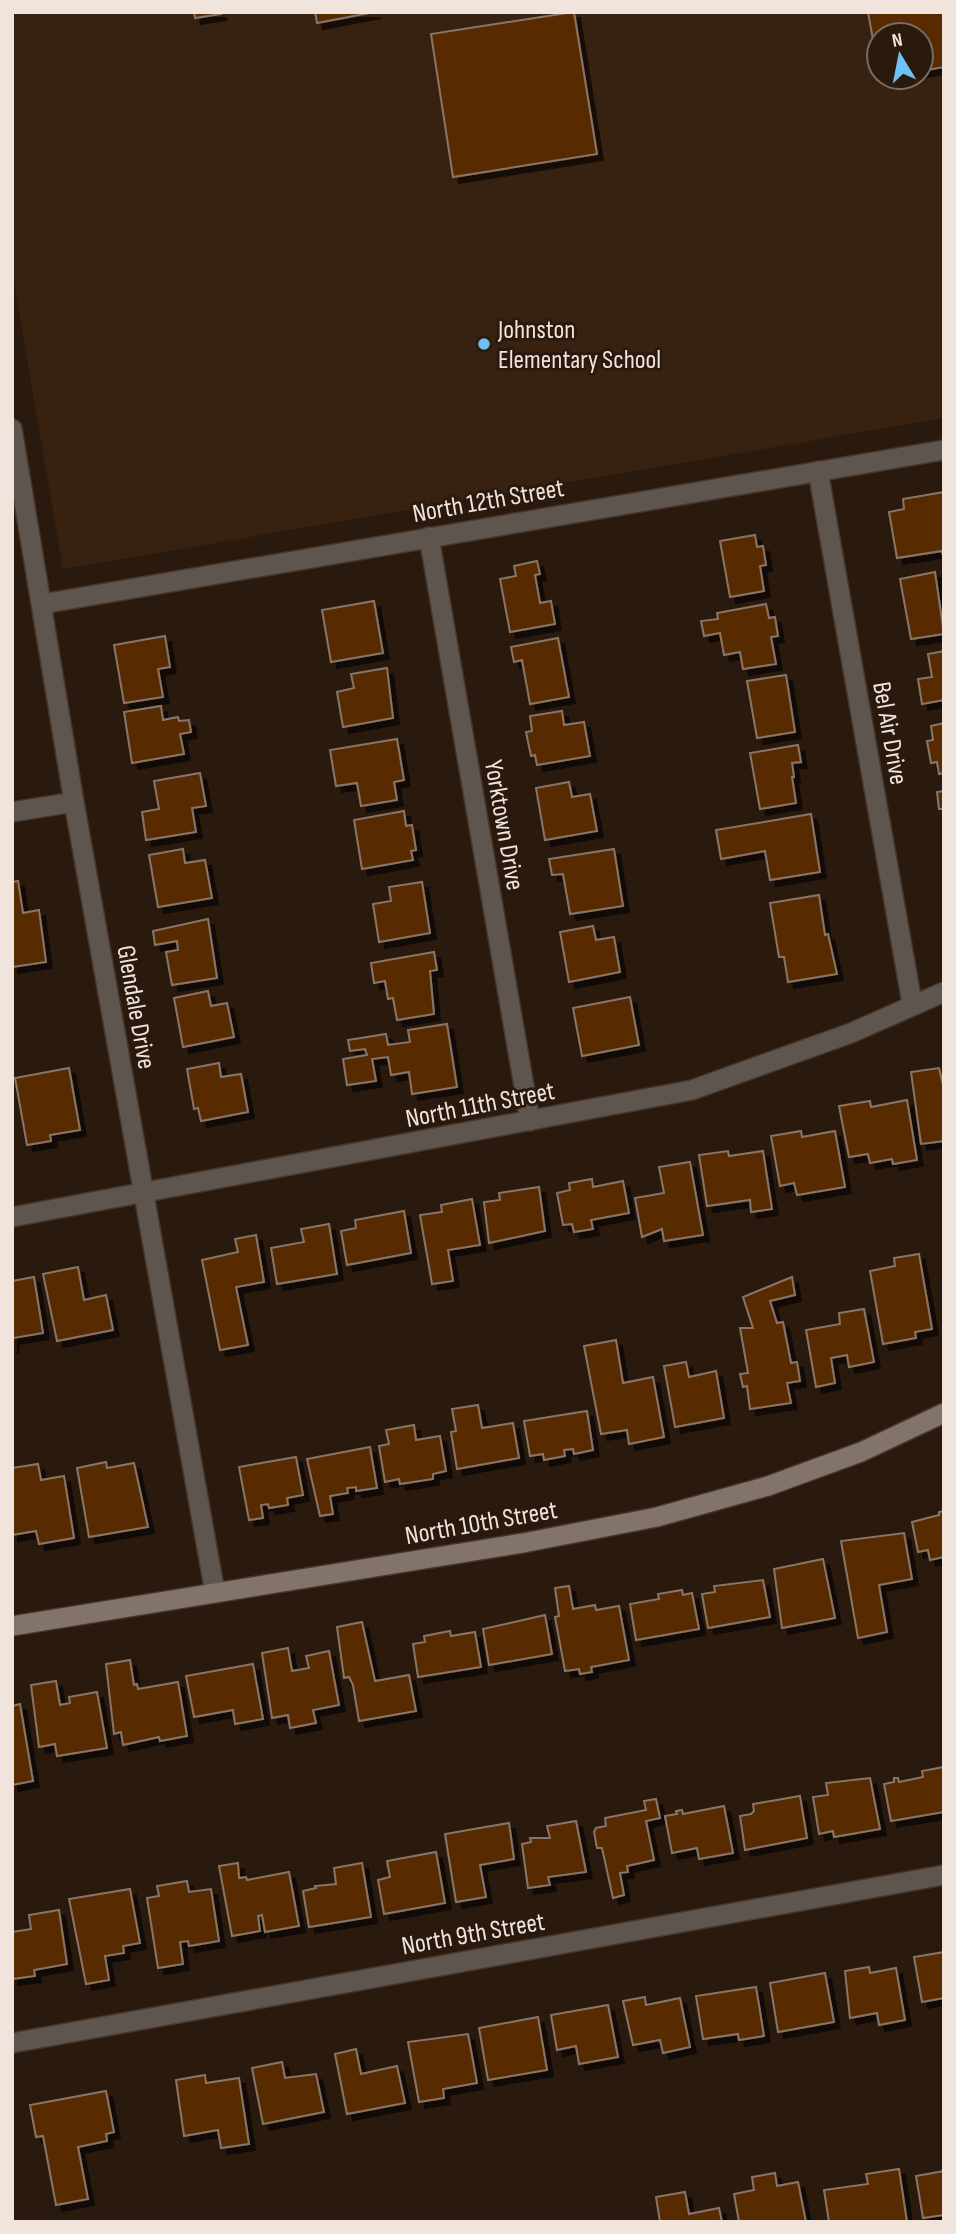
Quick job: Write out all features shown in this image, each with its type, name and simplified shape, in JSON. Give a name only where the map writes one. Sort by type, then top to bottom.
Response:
[{"type":"main road","name":"North 10th Street","points":[[12,1626],[523,1543],[657,1517],[803,1473],[862,1452],[944,1413]]},
{"type":"street","name":"Glendale Drive","points":[[12,429],[74,802],[215,1593]]},
{"type":"street","name":"North 12th Street","points":[[42,604],[944,450]]},
{"type":"street","name":"Bel Air Drive","points":[[818,471],[912,1003]]},
{"type":"street","name":"Yorktown Drive","points":[[429,537],[530,1121]]},
{"type":"street","points":[[12,812],[74,802]]},
{"type":"street","name":"North 11th Street","points":[[12,1217],[692,1090],[850,1033],[912,1003],[944,992]]},
{"type":"street","name":"North 9th Street","points":[[12,2043],[944,1875]]},
{"type":"shaded area","name":"Johnston Elementary School","points":[[12,12],[944,12],[944,418],[63,569],[12,271]]},
{"type":"building","points":[[194,12],[220,12],[221,14],[195,18]]},
{"type":"building","points":[[315,12],[375,12],[317,23]]},
{"type":"building","points":[[574,12],[597,154],[453,177],[431,34]]},
{"type":"building","points":[[868,12],[944,12],[944,67],[935,69],[935,21],[870,21]]},
{"type":"building","points":[[944,492],[944,559],[942,551],[897,558],[889,512],[904,509],[903,499]]},
{"type":"building","points":[[755,535],[757,547],[763,546],[766,565],[760,566],[764,591],[730,597],[720,541]]},
{"type":"building","points":[[537,561],[540,574],[535,575],[540,603],[551,601],[555,624],[510,632],[500,579],[516,576],[514,566]]},
{"type":"building","points":[[935,572],[944,634],[911,639],[900,579]]},
{"type":"building","points":[[374,601],[383,653],[331,662],[322,610]]},
{"type":"building","points":[[766,604],[769,618],[775,617],[778,636],[771,637],[776,664],[743,669],[740,652],[724,655],[720,633],[704,636],[701,621],[718,619],[717,613]]},
{"type":"building","points":[[165,636],[170,667],[158,669],[163,697],[124,703],[114,645]]},
{"type":"building","points":[[558,638],[569,697],[530,704],[522,660],[514,662],[511,647]]},
{"type":"building","points":[[944,651],[944,700],[922,704],[918,679],[932,677],[928,654]]},
{"type":"building","points":[[387,668],[393,718],[343,727],[337,692],[354,688],[351,674]]},
{"type":"building","points":[[786,675],[795,732],[757,738],[747,681]]},
{"type":"building","points":[[161,706],[163,720],[178,717],[179,721],[189,720],[191,732],[180,734],[184,754],[132,763],[124,712]]},
{"type":"building","points":[[562,711],[564,725],[584,722],[590,756],[537,765],[535,755],[531,756],[526,732],[532,731],[530,716]]},
{"type":"building","points":[[944,723],[944,773],[939,774],[937,762],[931,763],[927,741],[933,740],[931,726]]},
{"type":"building","points":[[397,739],[404,780],[394,782],[397,800],[361,806],[357,783],[336,786],[330,750]]},
{"type":"building","points":[[798,745],[801,762],[792,763],[796,803],[760,809],[750,753]]},
{"type":"building","points":[[200,773],[206,806],[192,808],[196,832],[146,840],[142,812],[159,809],[154,781]]},
{"type":"building","points":[[569,782],[572,797],[590,794],[597,831],[545,840],[536,788]]},
{"type":"building","points":[[944,791],[944,809],[939,809],[937,792]]},
{"type":"building","points":[[404,811],[406,826],[412,825],[416,850],[411,851],[413,860],[362,869],[354,820]]},
{"type":"building","points":[[811,814],[820,872],[770,880],[765,851],[721,859],[716,830]]},
{"type":"building","points":[[183,849],[185,863],[205,860],[212,898],[158,907],[149,855]]},
{"type":"building","points":[[614,849],[623,906],[570,914],[563,874],[552,875],[549,859]]},
{"type":"building","points":[[18,881],[23,913],[39,910],[46,962],[12,967],[12,882]]},
{"type":"building","points":[[422,882],[430,933],[379,942],[373,904],[391,901],[389,887]]},
{"type":"building","points":[[819,895],[825,935],[828,934],[837,974],[788,982],[784,957],[779,957],[770,903]]},
{"type":"building","points":[[208,919],[217,978],[172,985],[166,952],[178,950],[177,941],[155,945],[153,931]]},
{"type":"building","points":[[593,926],[596,940],[614,937],[620,972],[569,982],[560,932]]},
{"type":"building","points":[[434,952],[437,970],[430,971],[434,1014],[397,1020],[393,998],[388,999],[385,981],[374,983],[371,963]]},
{"type":"building","points":[[208,991],[211,1006],[227,1003],[234,1037],[183,1047],[174,998]]},
{"type":"building","points":[[630,997],[639,1045],[582,1056],[573,1008]]},
{"type":"building","points":[[447,1024],[457,1087],[412,1094],[409,1072],[391,1075],[388,1057],[372,1059],[376,1081],[347,1085],[343,1059],[367,1055],[365,1049],[350,1051],[348,1040],[386,1034],[388,1045],[410,1042],[408,1030]]},
{"type":"building","points":[[219,1063],[221,1077],[241,1074],[248,1112],[201,1121],[198,1108],[194,1109],[187,1069]]},
{"type":"building","points":[[69,1068],[80,1130],[50,1135],[51,1141],[27,1145],[15,1078]]},
{"type":"building","points":[[939,1068],[944,1089],[944,1141],[921,1144],[911,1072]]},
{"type":"building","points":[[907,1100],[917,1160],[893,1164],[892,1159],[870,1163],[868,1154],[849,1157],[839,1106],[870,1101],[871,1107]]},
{"type":"building","points":[[801,1131],[802,1137],[835,1131],[845,1187],[797,1195],[794,1183],[780,1186],[771,1136]]},
{"type":"building","points":[[728,1151],[729,1156],[763,1151],[772,1209],[751,1212],[750,1200],[707,1206],[699,1155]]},
{"type":"building","points":[[690,1162],[703,1235],[664,1241],[662,1229],[642,1237],[635,1198],[664,1193],[659,1167]]},
{"type":"building","points":[[592,1179],[593,1187],[623,1181],[629,1213],[591,1220],[593,1229],[574,1232],[572,1224],[563,1225],[557,1193],[570,1190],[569,1183]]},
{"type":"building","points":[[539,1187],[545,1231],[489,1243],[484,1202],[500,1200],[499,1193]]},
{"type":"building","points":[[472,1199],[480,1245],[448,1250],[453,1281],[432,1284],[420,1215],[442,1212],[441,1205]]},
{"type":"building","points":[[404,1211],[411,1253],[347,1265],[341,1231],[356,1228],[355,1220]]},
{"type":"building","points":[[329,1224],[337,1274],[277,1284],[271,1248],[304,1242],[301,1229]]},
{"type":"building","points":[[256,1235],[264,1282],[236,1287],[248,1345],[220,1350],[202,1260],[238,1252],[235,1239]]},
{"type":"building","points":[[919,1254],[932,1329],[915,1332],[916,1338],[883,1344],[870,1271],[895,1266],[894,1258]]},
{"type":"building","points":[[78,1267],[84,1300],[106,1295],[113,1330],[57,1341],[43,1274]]},
{"type":"building","points":[[34,1277],[43,1333],[13,1338],[12,1348],[12,1281]]},
{"type":"building","points":[[792,1277],[795,1295],[770,1301],[777,1323],[783,1322],[791,1363],[797,1362],[800,1381],[787,1383],[791,1403],[750,1409],[747,1386],[743,1387],[740,1374],[748,1373],[740,1328],[753,1328],[743,1297]]},
{"type":"building","points":[[864,1309],[874,1362],[849,1367],[847,1355],[831,1358],[835,1383],[816,1387],[806,1330],[840,1324],[839,1313]]},
{"type":"building","points":[[616,1340],[623,1383],[653,1377],[664,1437],[629,1444],[627,1430],[601,1434],[584,1346]]},
{"type":"building","points":[[686,1362],[689,1377],[716,1371],[724,1418],[675,1427],[664,1366]]},
{"type":"building","points":[[478,1405],[482,1428],[513,1423],[519,1458],[457,1469],[451,1432],[456,1431],[452,1409]]},
{"type":"building","points":[[587,1411],[593,1450],[574,1454],[573,1449],[564,1450],[565,1456],[544,1460],[543,1454],[530,1456],[524,1421]]},
{"type":"building","points":[[414,1425],[416,1440],[440,1436],[446,1471],[433,1474],[433,1479],[400,1484],[399,1479],[385,1482],[379,1446],[389,1444],[386,1430]]},
{"type":"building","points":[[370,1447],[377,1488],[356,1491],[356,1487],[347,1488],[348,1493],[330,1496],[333,1514],[320,1516],[307,1459]]},
{"type":"building","points":[[296,1457],[303,1495],[287,1498],[288,1505],[269,1508],[268,1504],[261,1505],[263,1518],[249,1520],[239,1467]]},
{"type":"building","points":[[106,1462],[107,1468],[134,1463],[148,1527],[89,1537],[77,1468]]},
{"type":"building","points":[[38,1464],[41,1480],[64,1476],[74,1538],[39,1544],[36,1531],[12,1535],[12,1468]]},
{"type":"building","points":[[944,1511],[944,1557],[930,1560],[928,1550],[918,1552],[912,1522],[939,1515],[939,1512]]},
{"type":"building","points":[[904,1533],[912,1579],[879,1585],[887,1632],[858,1638],[841,1541]]},
{"type":"building","points":[[823,1559],[835,1618],[782,1628],[774,1569]]},
{"type":"building","points":[[763,1580],[770,1617],[708,1628],[702,1594],[715,1592],[714,1586]]},
{"type":"building","points":[[569,1586],[573,1609],[595,1605],[596,1610],[619,1606],[629,1660],[591,1667],[592,1672],[580,1674],[579,1669],[565,1671],[555,1617],[559,1616],[555,1588]]},
{"type":"building","points":[[682,1590],[683,1595],[692,1593],[699,1629],[636,1640],[630,1604],[659,1599],[658,1594]]},
{"type":"building","points":[[545,1615],[552,1654],[489,1665],[483,1629]]},
{"type":"building","points":[[362,1622],[375,1681],[409,1675],[416,1711],[359,1721],[353,1685],[349,1677],[344,1678],[337,1627]]},
{"type":"building","points":[[450,1631],[451,1636],[475,1632],[481,1667],[418,1677],[413,1644],[425,1642],[424,1636]]},
{"type":"building","points":[[288,1648],[292,1671],[309,1668],[306,1656],[329,1651],[339,1705],[313,1710],[316,1723],[290,1728],[288,1715],[272,1718],[262,1653]]},
{"type":"building","points":[[130,1660],[134,1685],[137,1684],[138,1689],[178,1682],[187,1736],[160,1741],[159,1737],[123,1745],[121,1732],[114,1734],[106,1664]]},
{"type":"building","points":[[253,1664],[263,1719],[235,1724],[233,1710],[194,1717],[186,1676]]},
{"type":"building","points":[[56,1681],[60,1705],[70,1703],[69,1697],[97,1692],[107,1748],[57,1756],[55,1744],[39,1747],[31,1685]]},
{"type":"building","points":[[20,1704],[33,1781],[12,1785],[12,1706]]},
{"type":"building","points":[[944,1767],[944,1812],[891,1821],[884,1784],[894,1782],[894,1778],[898,1778],[899,1782],[923,1777],[922,1771]]},
{"type":"building","points":[[870,1778],[880,1829],[834,1837],[833,1831],[819,1834],[813,1797],[828,1795],[826,1783]]},
{"type":"building","points":[[800,1796],[807,1838],[745,1850],[740,1816],[751,1814],[754,1811],[753,1804]]},
{"type":"building","points":[[656,1799],[660,1818],[646,1821],[654,1860],[627,1866],[628,1872],[620,1873],[624,1895],[613,1898],[602,1848],[597,1848],[594,1832],[596,1828],[606,1826],[605,1818],[646,1810],[644,1801]]},
{"type":"building","points":[[724,1806],[733,1853],[699,1859],[697,1848],[672,1853],[665,1816],[677,1814],[676,1811],[682,1810],[683,1814]]},
{"type":"building","points":[[576,1821],[586,1872],[548,1877],[550,1885],[528,1888],[522,1844],[531,1842],[530,1838],[550,1838],[547,1826]]},
{"type":"building","points":[[509,1823],[514,1859],[480,1865],[486,1897],[456,1902],[445,1834]]},
{"type":"building","points":[[436,1852],[445,1903],[384,1914],[378,1880],[390,1877],[387,1861]]},
{"type":"building","points":[[238,1863],[239,1878],[246,1877],[247,1880],[289,1872],[299,1926],[265,1932],[262,1915],[258,1916],[260,1931],[232,1936],[219,1866]]},
{"type":"building","points":[[362,1863],[371,1917],[309,1927],[303,1891],[316,1888],[315,1886],[336,1884],[334,1868]]},
{"type":"building","points":[[187,1881],[189,1892],[211,1889],[219,1941],[189,1946],[188,1941],[180,1942],[183,1964],[158,1968],[147,1898],[159,1896],[157,1886]]},
{"type":"building","points":[[130,1889],[140,1943],[123,1946],[124,1953],[105,1956],[109,1980],[86,1984],[69,1899]]},
{"type":"building","points":[[59,1910],[67,1964],[34,1970],[35,1976],[12,1979],[12,1932],[31,1929],[29,1915]]},
{"type":"building","points":[[944,1952],[944,1998],[922,2002],[914,1957]]},
{"type":"building","points":[[869,1967],[870,1973],[896,1968],[905,2020],[879,2025],[877,2013],[850,2018],[845,1971]]},
{"type":"building","points":[[825,1973],[834,2022],[778,2032],[770,1983]]},
{"type":"building","points":[[756,1987],[764,2036],[739,2040],[738,2034],[703,2039],[696,1996]]},
{"type":"building","points":[[645,1997],[646,2005],[680,1998],[690,2047],[663,2053],[660,2040],[633,2045],[623,2001]]},
{"type":"building","points":[[608,2005],[618,2057],[579,2064],[576,2046],[557,2050],[551,2015]]},
{"type":"building","points":[[538,2017],[547,2070],[488,2080],[479,2028]]},
{"type":"building","points":[[468,2034],[477,2083],[443,2089],[444,2098],[419,2102],[408,2042]]},
{"type":"building","points":[[356,2049],[361,2074],[397,2066],[405,2103],[347,2114],[335,2054]]},
{"type":"building","points":[[282,2062],[285,2078],[316,2074],[324,2112],[263,2124],[252,2068]]},
{"type":"building","points":[[205,2075],[206,2083],[239,2078],[249,2144],[221,2148],[218,2130],[184,2136],[176,2080]]},
{"type":"building","points":[[106,2091],[114,2132],[106,2134],[107,2141],[78,2147],[88,2199],[56,2205],[43,2136],[36,2137],[30,2105]]},
{"type":"building","points":[[899,2169],[907,2222],[829,2222],[824,2190],[868,2184],[866,2174]]},
{"type":"building","points":[[944,2171],[944,2215],[923,2218],[916,2176]]},
{"type":"building","points":[[775,2173],[777,2186],[798,2182],[806,2222],[739,2222],[734,2194],[754,2190],[752,2177]]},
{"type":"building","points":[[685,2192],[689,2214],[719,2208],[722,2222],[660,2222],[656,2197]]},
{"type":"place","name":"Johnston Elementary School","points":[[484,344]]}]
